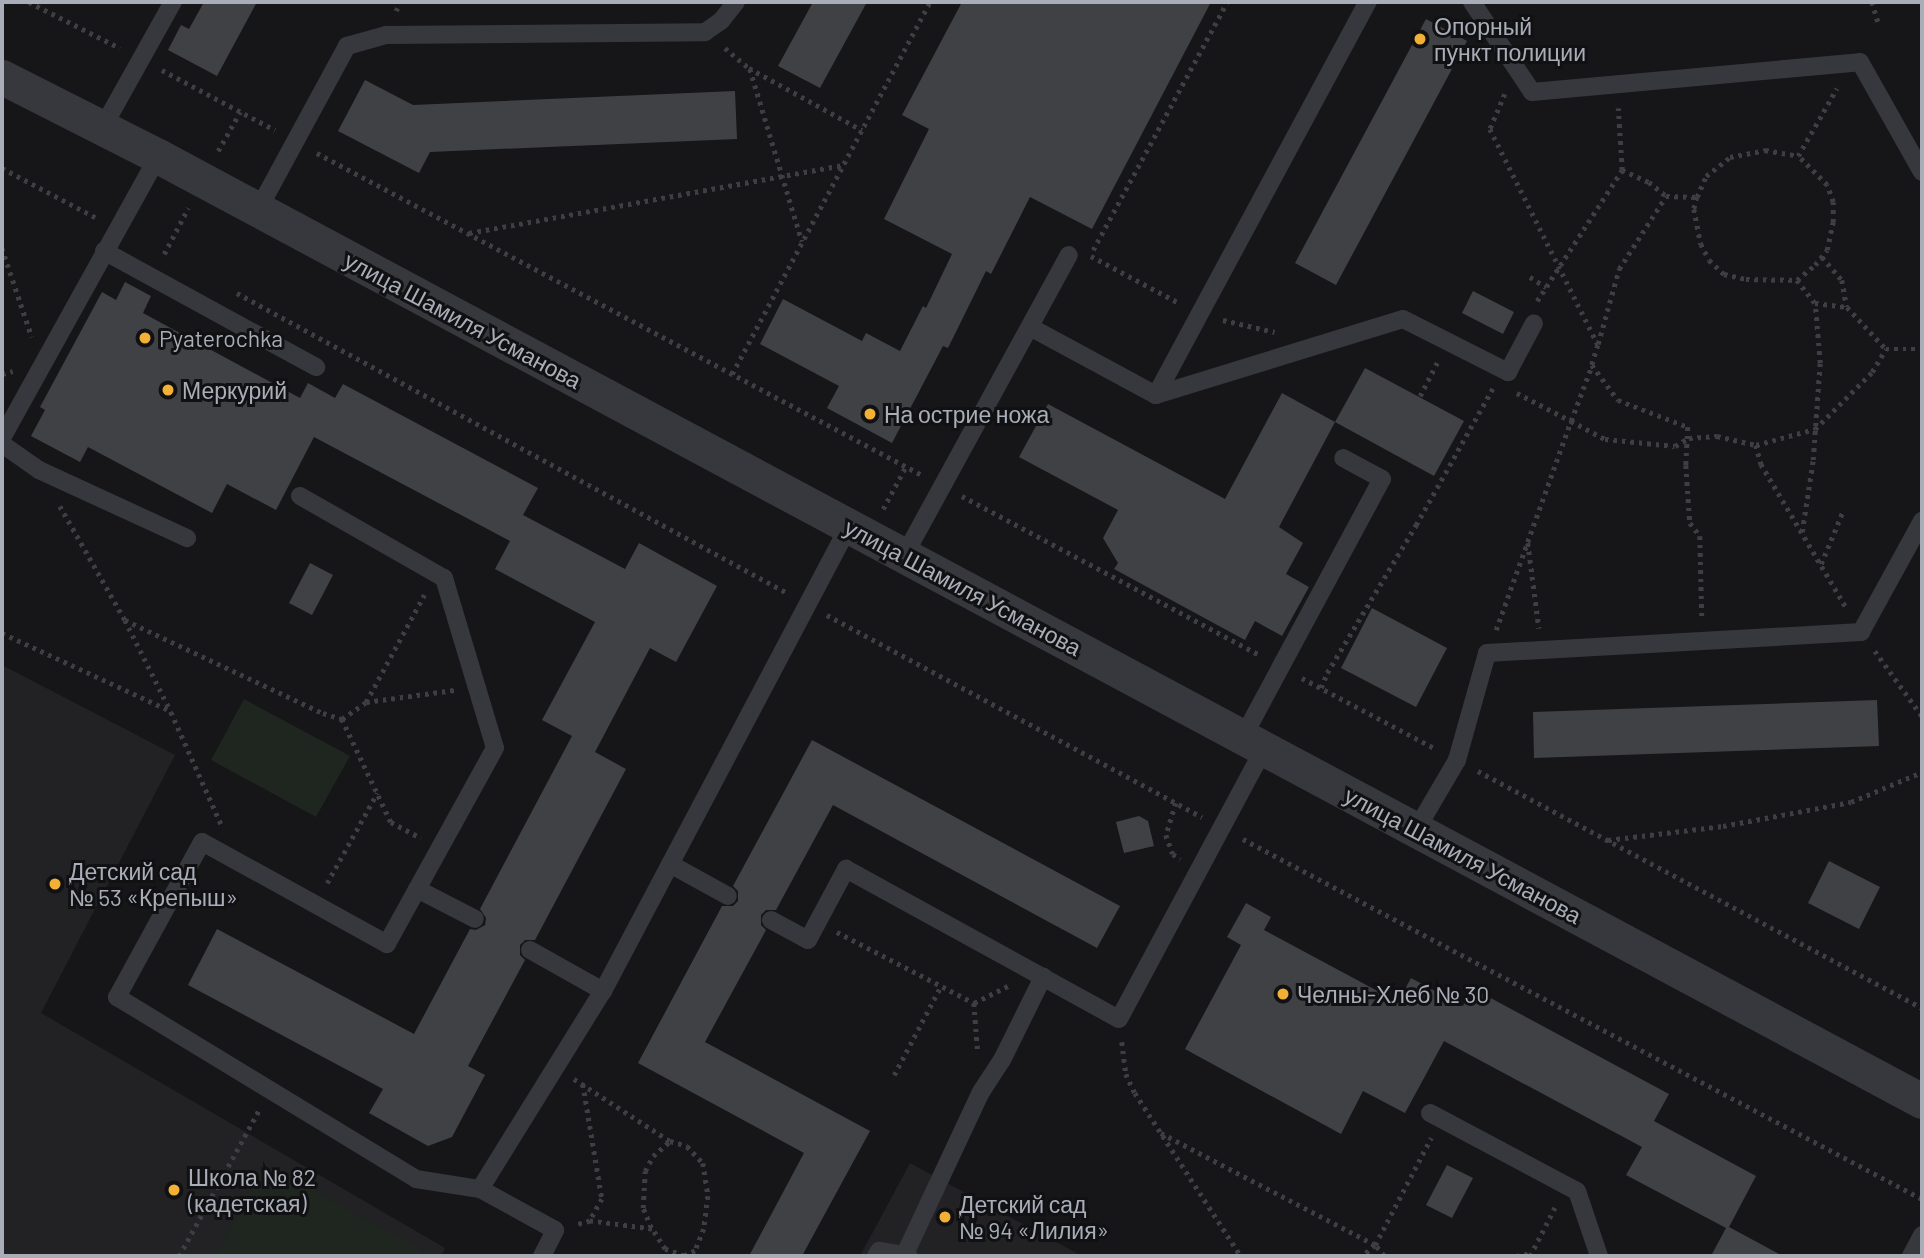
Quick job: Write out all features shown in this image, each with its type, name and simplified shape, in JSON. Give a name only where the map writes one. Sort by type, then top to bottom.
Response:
[{"type":"street","name":"улица Шамиля Усманова","points":[[2,77],[158,156],[1922,1101]]},
{"type":"lane","points":[[103,127],[173,2]]},
{"type":"lane","points":[[258,210],[347,47],[386,35],[705,32],[721,21],[736,2]]},
{"type":"lane","points":[[1156,395],[1367,2]]},
{"type":"lane","points":[[1472,2],[1532,92],[1860,62],[1922,172]]},
{"type":"lane","points":[[2,438],[158,156]]},
{"type":"lane","points":[[104,251],[316,367]]},
{"type":"lane","points":[[904,556],[1069,255]]},
{"type":"lane","points":[[1030,327],[1156,395],[1403,319],[1447,341],[1500,375],[1508,372],[1534,323]]},
{"type":"lane","points":[[2,444],[39,470],[187,538]]},
{"type":"lane","points":[[771,920],[808,940],[846,869],[1119,1019],[1220,827],[1281,667],[1382,480],[1343,458]]},
{"type":"lane","points":[[300,496],[444,578],[495,748],[387,944],[202,842],[117,998],[416,1179],[480,1189],[555,1230],[542,1256]]},
{"type":"lane","points":[[1416,830],[1457,760],[1487,653],[1861,632],[1922,521]]},
{"type":"lane","points":[[480,1189],[603,991],[849,526]]},
{"type":"lane","points":[[670,864],[728,896]]},
{"type":"lane","points":[[418,889],[475,919]]},
{"type":"lane","points":[[530,950],[603,991]]},
{"type":"lane","points":[[876,1256],[879,1251],[907,1255],[981,1093],[1002,1060],[1039,975]]},
{"type":"lane","points":[[1435,1116],[1577,1191],[1599,1256]]},
{"type":"lane","points":[[1911,1256],[1922,1235]]},
{"type":"path","points":[[29,2],[141,59],[1922,1008]]},
{"type":"path","points":[[732,374],[930,2]]},
{"type":"path","points":[[1084,267],[1227,2]]},
{"type":"path","points":[[1872,2],[1879,24]]},
{"type":"path","points":[[705,32],[750,68],[862,130]]},
{"type":"path","points":[[1798,156],[1834,93],[1860,62]]},
{"type":"path","points":[[750,68],[802,242]]},
{"type":"path","points":[[1516,68],[1490,129],[1598,345]]},
{"type":"path","points":[[1534,323],[1529,314],[1622,170],[1616,84]]},
{"type":"path","points":[[1765,150],[1798,156],[1817,172],[1827,185],[1832,202],[1833,222],[1827,250],[1797,280],[1746,279],[1724,274],[1709,260],[1701,244],[1694,209],[1697,197],[1706,176],[1730,157],[1765,150]]},
{"type":"path","points":[[467,233],[843,165]]},
{"type":"path","points":[[2,168],[175,260]]},
{"type":"path","points":[[1622,170],[1648,182],[1666,197],[1697,197]]},
{"type":"path","points":[[1487,653],[1592,365],[1619,269],[1666,197]]},
{"type":"path","points":[[2,248],[41,364]]},
{"type":"path","points":[[1822,257],[1842,279],[1847,307],[1886,349],[1922,349]]},
{"type":"path","points":[[1530,277],[1546,287]]},
{"type":"path","points":[[1797,280],[1815,303],[1820,363],[1815,429],[1801,533]]},
{"type":"path","points":[[232,290],[807,605],[1922,1199]]},
{"type":"path","points":[[1815,303],[1847,307]]},
{"type":"path","points":[[1420,396],[1447,341]]},
{"type":"path","points":[[1321,688],[1327,673],[1416,525],[1500,375],[1571,421],[1605,439],[1675,446],[1689,438],[1717,436],[1756,445],[1815,429],[1872,372],[1886,349]]},
{"type":"path","points":[[1592,365],[1618,400],[1688,427],[1690,523],[1700,536],[1703,641]]},
{"type":"path","points":[[1756,445],[1761,464],[1861,632],[1922,716]]},
{"type":"path","points":[[39,470],[125,620],[171,712],[238,862]]},
{"type":"path","points":[[1821,565],[1843,511]]},
{"type":"path","points":[[1528,541],[1542,650]]},
{"type":"path","points":[[342,719],[366,702],[436,573]]},
{"type":"path","points":[[125,620],[323,713],[342,719],[391,822],[440,849]]},
{"type":"path","points":[[2,633],[171,712]]},
{"type":"path","points":[[366,702],[476,686]]},
{"type":"path","points":[[1607,840],[1723,826],[1851,802],[1922,772]]},
{"type":"path","points":[[315,904],[377,792]]},
{"type":"path","points":[[1176,803],[1166,835],[1173,854],[1198,870]]},
{"type":"path","points":[[818,922],[974,1003]]},
{"type":"path","points":[[974,1003],[1039,975]]},
{"type":"path","points":[[894,1074],[941,986]]},
{"type":"path","points":[[974,1003],[981,1093]]},
{"type":"path","points":[[1119,1019],[1126,1074],[1160,1132],[1241,1256]]},
{"type":"path","points":[[556,1068],[670,1142],[687,1146],[703,1163],[708,1196],[704,1229],[695,1251],[684,1256],[665,1249],[643,1208],[645,1171],[653,1157],[670,1142]]},
{"type":"path","points":[[583,1084],[601,1199],[590,1221]]},
{"type":"path","points":[[179,1256],[270,1092]]},
{"type":"path","points":[[1363,1256],[1375,1245],[1435,1116]]},
{"type":"path","points":[[1160,1132],[1375,1245],[1384,1256]]},
{"type":"path","points":[[1516,1256],[1531,1254],[1564,1185]]},
{"type":"path","points":[[555,1230],[590,1221],[652,1229]]},
{"type":"shaded area","name":"Школа № 82 (кадетская)","points":[[2,665],[175,755],[41,1013],[445,1248],[441,1256],[2,1256]]},
{"type":"shaded area","points":[[244,699],[350,756],[316,817],[211,760]]},
{"type":"shaded area","name":"Детский сад № 94 «Лилия»","points":[[910,1163],[1082,1256],[860,1256]]},
{"type":"shaded area","points":[[266,1164],[421,1250],[417,1256],[215,1256]]},
{"type":"building","points":[[204,2],[257,2],[217,76],[168,50],[181,25],[189,29]]},
{"type":"building","points":[[813,2],[867,2],[820,88],[778,66]]},
{"type":"building","points":[[962,2],[1211,2],[1092,229],[1030,197],[991,274],[986,271],[948,348],[943,346],[892,443],[827,408],[839,386],[760,344],[783,299],[862,341],[866,333],[900,351],[923,306],[926,308],[952,254],[884,219],[929,129],[902,115]]},
{"type":"building","points":[[1426,19],[1467,41],[1336,285],[1295,263]]},
{"type":"building","points":[[365,80],[413,105],[735,91],[737,139],[430,152],[419,173],[338,131]]},
{"type":"building","points":[[125,282],[151,296],[143,313],[300,398],[308,383],[335,398],[343,384],[538,488],[523,515],[625,569],[639,543],[717,586],[676,662],[650,648],[595,752],[626,769],[535,940],[525,940],[520,945],[520,955],[525,960],[468,1066],[485,1075],[452,1137],[428,1146],[369,1113],[383,1089],[188,985],[217,929],[414,1034],[470,929],[476,930],[485,925],[486,918],[480,909],[572,736],[542,720],[595,622],[495,569],[510,541],[314,437],[276,510],[227,484],[212,513],[88,447],[80,462],[31,436],[45,410],[40,407],[102,292],[116,300]]},
{"type":"building","points":[[1473,291],[1514,312],[1503,334],[1462,313]]},
{"type":"building","points":[[1365,368],[1464,421],[1434,476],[1335,422]]},
{"type":"building","points":[[1282,393],[1335,422],[1279,527],[1303,543],[1286,574],[1309,587],[1282,636],[1255,621],[1245,640],[1114,569],[1118,563],[1103,538],[1118,510],[1019,457],[1048,404],[1225,499]]},
{"type":"building","points":[[310,563],[333,575],[312,615],[289,603]]},
{"type":"building","points":[[1372,608],[1447,648],[1416,707],[1341,668]]},
{"type":"building","points":[[1877,700],[1879,746],[1534,758],[1533,712]]},
{"type":"building","points":[[812,740],[1120,906],[1097,948],[833,805],[776,910],[766,910],[761,915],[761,925],[766,930],[705,1042],[870,1131],[802,1256],[749,1256],[804,1153],[638,1063],[722,906],[733,906],[738,901],[738,891],[733,886]]},
{"type":"building","points":[[1139,816],[1148,821],[1154,846],[1124,853],[1116,822]]},
{"type":"building","points":[[1829,861],[1880,887],[1859,929],[1808,903]]},
{"type":"building","points":[[1246,903],[1271,917],[1264,930],[1398,1002],[1411,978],[1463,1006],[1472,988],[1669,1094],[1654,1121],[1756,1176],[1729,1227],[1783,1256],[1711,1256],[1726,1228],[1626,1175],[1642,1147],[1444,1041],[1405,1113],[1363,1091],[1341,1134],[1185,1049],[1241,945],[1227,937]]},
{"type":"building","points":[[1447,1165],[1473,1178],[1452,1218],[1426,1205]]},
{"type":"place","name":"Опорный пункт полиции","points":[[1420,39]]},
{"type":"place","name":"Pyaterochka","points":[[145,338]]},
{"type":"place","name":"Меркурий","points":[[168,390]]},
{"type":"place","name":"На острие ножа","points":[[870,414]]},
{"type":"place","name":"Детский сад № 53 «Крепыш»","points":[[55,884]]},
{"type":"place","name":"Челны-Хлеб № 30","points":[[1283,994]]},
{"type":"place","name":"Школа № 82 (кадетская)","points":[[174,1190]]},
{"type":"place","name":"Детский сад № 94 «Лилия»","points":[[945,1217]]}]
